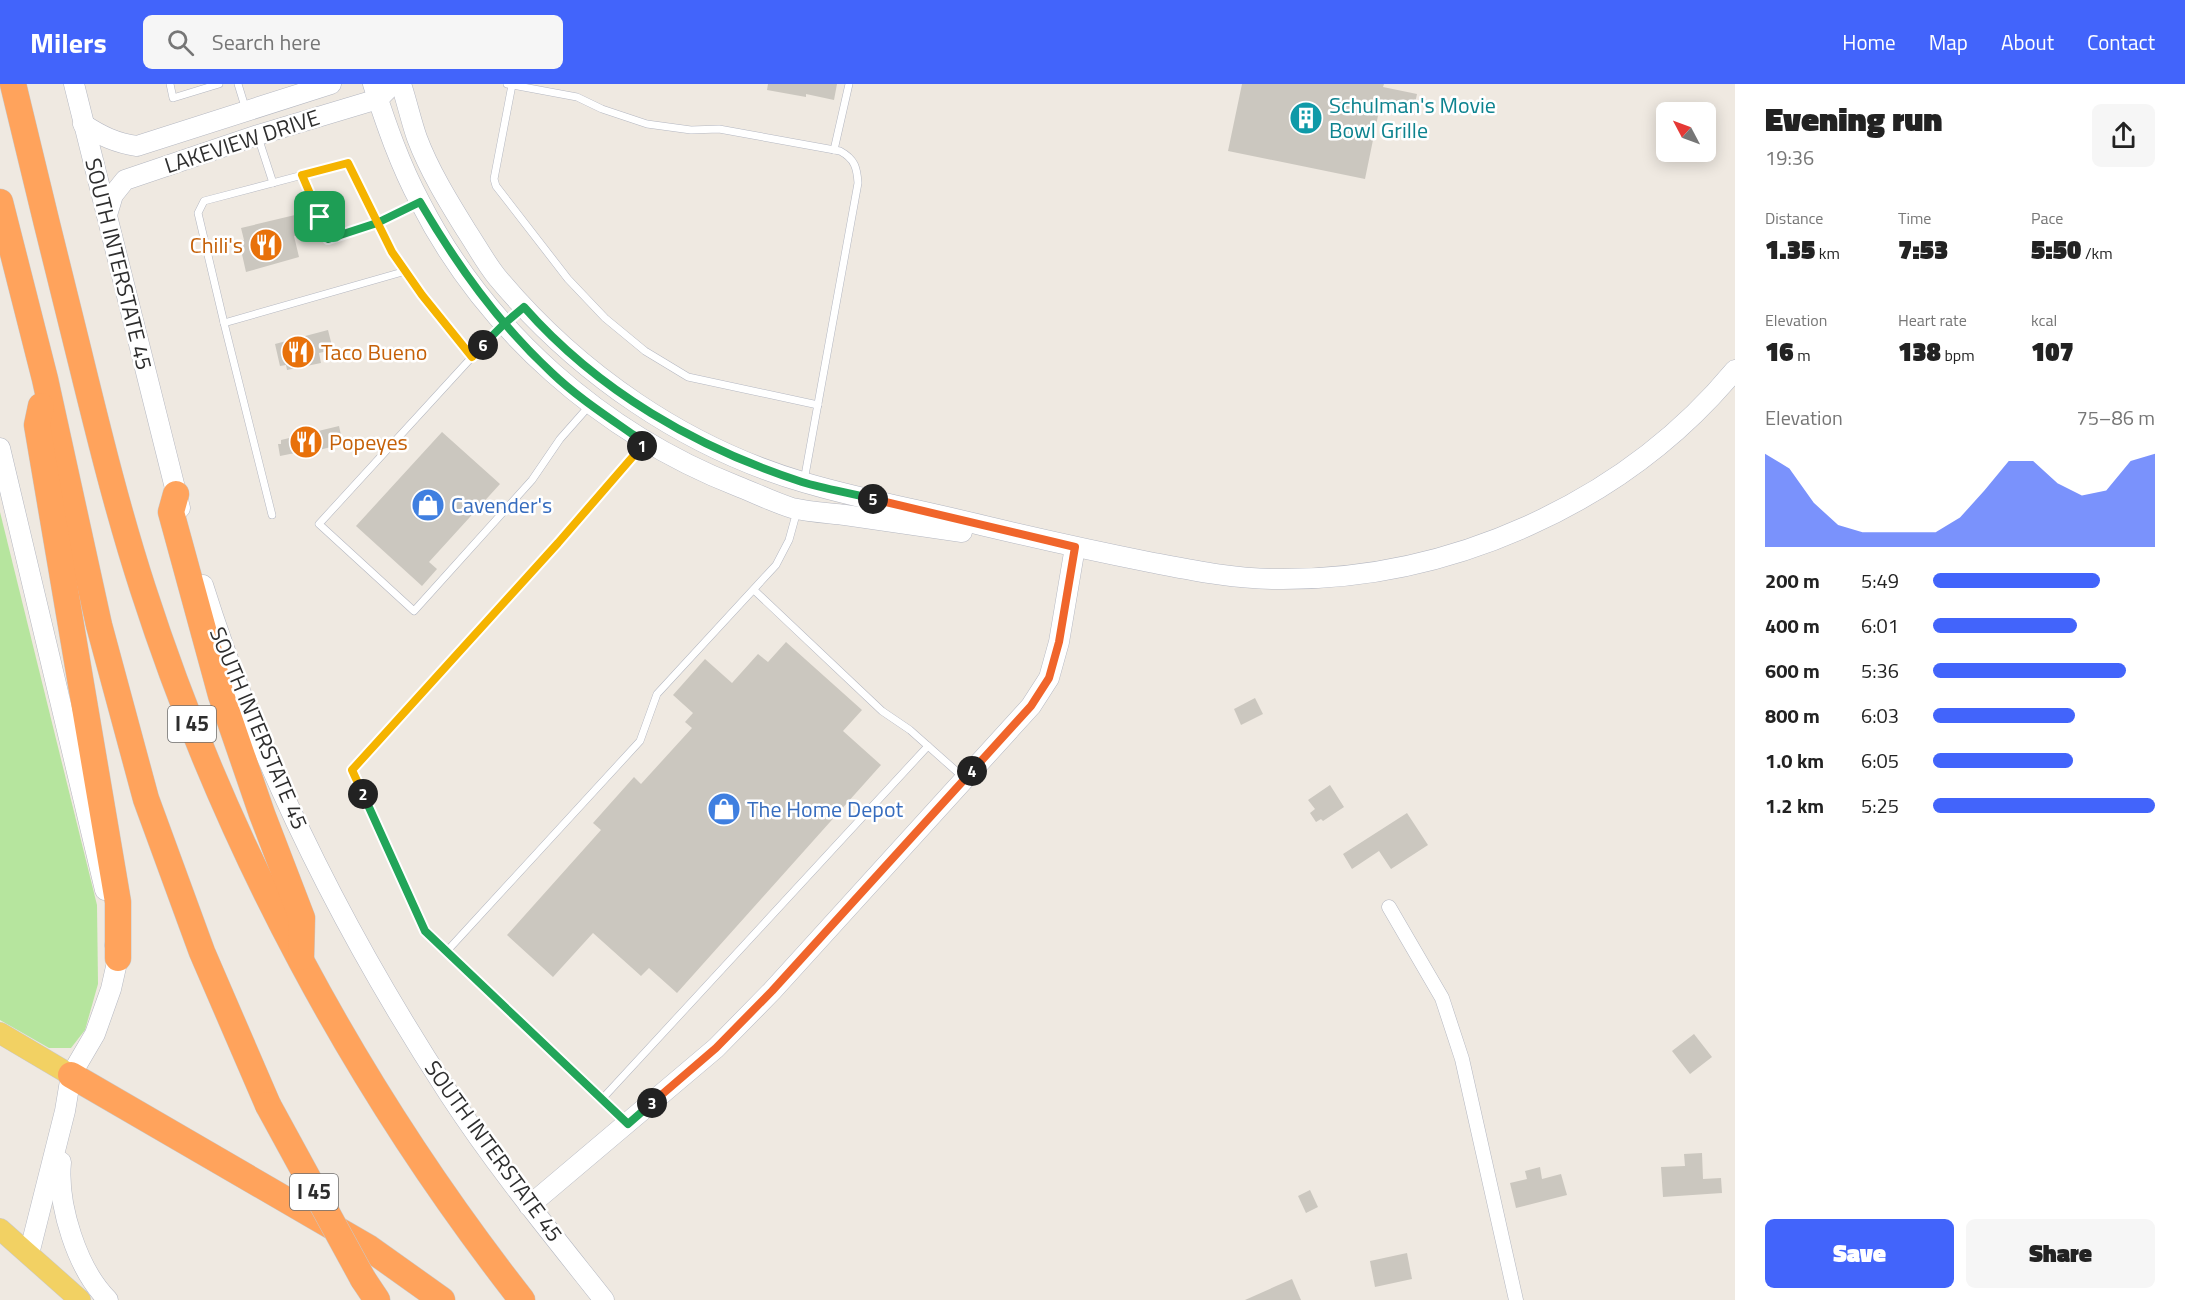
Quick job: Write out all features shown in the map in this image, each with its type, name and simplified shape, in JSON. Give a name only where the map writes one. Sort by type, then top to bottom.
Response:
[{"type":"highway","name":"I 45","points":[[13,84],[103,451],[144,591],[178,688],[225,804],[248,856],[301,960],[382,1102],[444,1195],[522,1300]]},
{"type":"highway","name":"I 45","points":[[0,202],[45,379],[99,625],[147,800],[202,952],[268,1105],[363,1279],[377,1300]]},
{"type":"highway","points":[[45,379],[38,425],[118,902],[118,958]]},
{"type":"highway","points":[[176,494],[171,512],[221,695],[254,794],[302,918],[301,960]]},
{"type":"highway","points":[[71,1075],[369,1248],[442,1300]]},
{"type":"main road","points":[[0,1034],[71,1075]]},
{"type":"main road","points":[[0,1229],[80,1300]]},
{"type":"street","name":"SOUTH INTERSTATE 45","points":[[74,84],[176,494],[219,634],[265,752],[366,960],[443,1085],[529,1206],[604,1300]]},
{"type":"street","name":"LAKEVIEW DRIVE","points":[[84,124],[102,137],[118,144],[137,146],[331,84]]},
{"type":"street","name":"LAKEVIEW DRIVE","points":[[107,215],[113,195],[125,180],[258,135],[393,84]]},
{"type":"street","points":[[401,84],[417,138],[447,200],[494,273],[539,324],[592,373],[661,420],[722,452],[804,482],[1075,547],[1189,570],[1274,579],[1361,575],[1440,558],[1529,526],[1572,505],[1609,482],[1670,436],[1735,370]]},
{"type":"street","points":[[375,91],[392,138],[420,202],[451,255],[504,324],[554,375],[646,442],[704,473],[798,509],[1075,547]]},
{"type":"street","points":[[246,111],[258,135]]},
{"type":"street","points":[[504,324],[524,307]]},
{"type":"street","points":[[0,448],[106,897],[118,958],[105,1012],[71,1075],[59,1178],[63,1208],[85,1269],[108,1300]]},
{"type":"street","points":[[798,509],[804,482]]},
{"type":"street","points":[[529,1206],[716,1048],[772,991],[1031,706],[1049,678],[1059,642],[1075,547]]},
{"type":"street","points":[[1389,907],[1442,998],[1462,1059],[1516,1300]]},
{"type":"street","points":[[29,1254],[65,1111]]},
{"type":"lane","points":[[170,84],[173,98],[219,84]]},
{"type":"lane","points":[[238,84],[246,111]]},
{"type":"lane","points":[[834,150],[849,84]]},
{"type":"lane","points":[[804,482],[818,405],[858,183],[854,162],[849,156],[834,150],[719,129],[691,130],[647,124],[602,109],[577,97],[509,85],[494,179],[496,186],[582,295],[605,318],[645,351],[688,377],[818,405]]},
{"type":"lane","points":[[258,135],[273,183]]},
{"type":"lane","points":[[272,515],[198,213],[204,201],[348,163],[377,223],[406,271],[422,295],[472,357]]},
{"type":"lane","points":[[302,175],[328,239],[377,223],[420,202]]},
{"type":"lane","points":[[224,323],[406,271]]},
{"type":"lane","points":[[504,324],[320,524],[414,611],[532,480],[560,439],[591,404]]},
{"type":"lane","points":[[628,1124],[425,931],[352,770],[605,491],[646,442]]},
{"type":"lane","points":[[447,951],[640,741],[657,694],[776,565],[789,540],[798,509]]},
{"type":"lane","points":[[754,590],[882,711],[910,730],[965,779]]},
{"type":"lane","points":[[602,1099],[928,746]]},
{"type":"green space","points":[[0,512],[97,905],[98,984],[85,1030],[71,1048],[49,1048],[0,1020]]},
{"type":"building","points":[[768,84],[837,84],[834,100],[806,94],[806,97],[767,90]]},
{"type":"building","name":"Schulman's Movie Bowl Grille","points":[[1242,84],[1384,84],[1383,87],[1417,94],[1414,108],[1381,101],[1365,179],[1228,151]]},
{"type":"building","name":"Chili's","points":[[295,215],[300,234],[294,236],[299,257],[246,272],[239,241],[244,240],[241,228]]},
{"type":"building","points":[[328,330],[333,350],[319,353],[321,363],[287,370],[286,365],[280,366],[275,344]]},
{"type":"building","points":[[339,426],[343,444],[311,452],[310,450],[280,456],[278,444],[281,444],[281,440]]},
{"type":"building","name":"Cavender's","points":[[442,432],[500,484],[429,562],[437,569],[422,586],[356,526]]},
{"type":"building","name":"The Home Depot","points":[[786,642],[862,710],[843,731],[881,765],[677,993],[649,968],[641,976],[593,933],[553,977],[507,935],[601,830],[593,823],[634,777],[641,784],[692,728],[685,722],[693,713],[673,695],[705,659],[732,683],[758,654],[768,662]]},
{"type":"building","points":[[1255,698],[1263,714],[1241,725],[1234,709]]},
{"type":"building","points":[[1330,785],[1344,807],[1323,821],[1321,819],[1316,822],[1310,813],[1315,809],[1308,800]]},
{"type":"building","points":[[1407,813],[1428,845],[1391,869],[1379,851],[1352,869],[1343,854]]},
{"type":"building","points":[[1694,1034],[1712,1057],[1690,1074],[1672,1051]]},
{"type":"building","points":[[1702,1153],[1703,1179],[1721,1178],[1722,1193],[1663,1197],[1661,1167],[1685,1166],[1684,1154]]},
{"type":"building","points":[[1540,1167],[1542,1179],[1561,1174],[1567,1195],[1516,1208],[1510,1183],[1527,1179],[1525,1171]]},
{"type":"building","points":[[1310,1190],[1318,1207],[1306,1213],[1298,1196]]},
{"type":"building","points":[[1407,1253],[1412,1279],[1375,1287],[1370,1261]]},
{"type":"building","points":[[1292,1279],[1301,1300],[1245,1300]]},
{"type":"place","name":"Schulman's Movie Bowl Grille","points":[[1306,118]]},
{"type":"place","name":"Chili's","points":[[266,245]]},
{"type":"place","name":"Taco Bueno","points":[[298,352]]},
{"type":"place","name":"Popeyes","points":[[306,442]]},
{"type":"place","name":"Cavender's","points":[[428,505]]},
{"type":"place","name":"The Home Depot","points":[[724,809]]},
{"type":"route","points":[[320,217],[302,175],[348,163],[377,223],[392,252],[422,295],[472,357],[504,324],[524,307],[592,373],[661,420],[722,452],[804,482],[1075,547],[1059,642],[1049,678],[1031,706],[772,991],[716,1048],[628,1124],[425,931],[352,770],[558,543],[646,442],[554,375],[522,344],[504,324],[451,255],[420,202],[377,223],[328,239],[320,217]]}]
